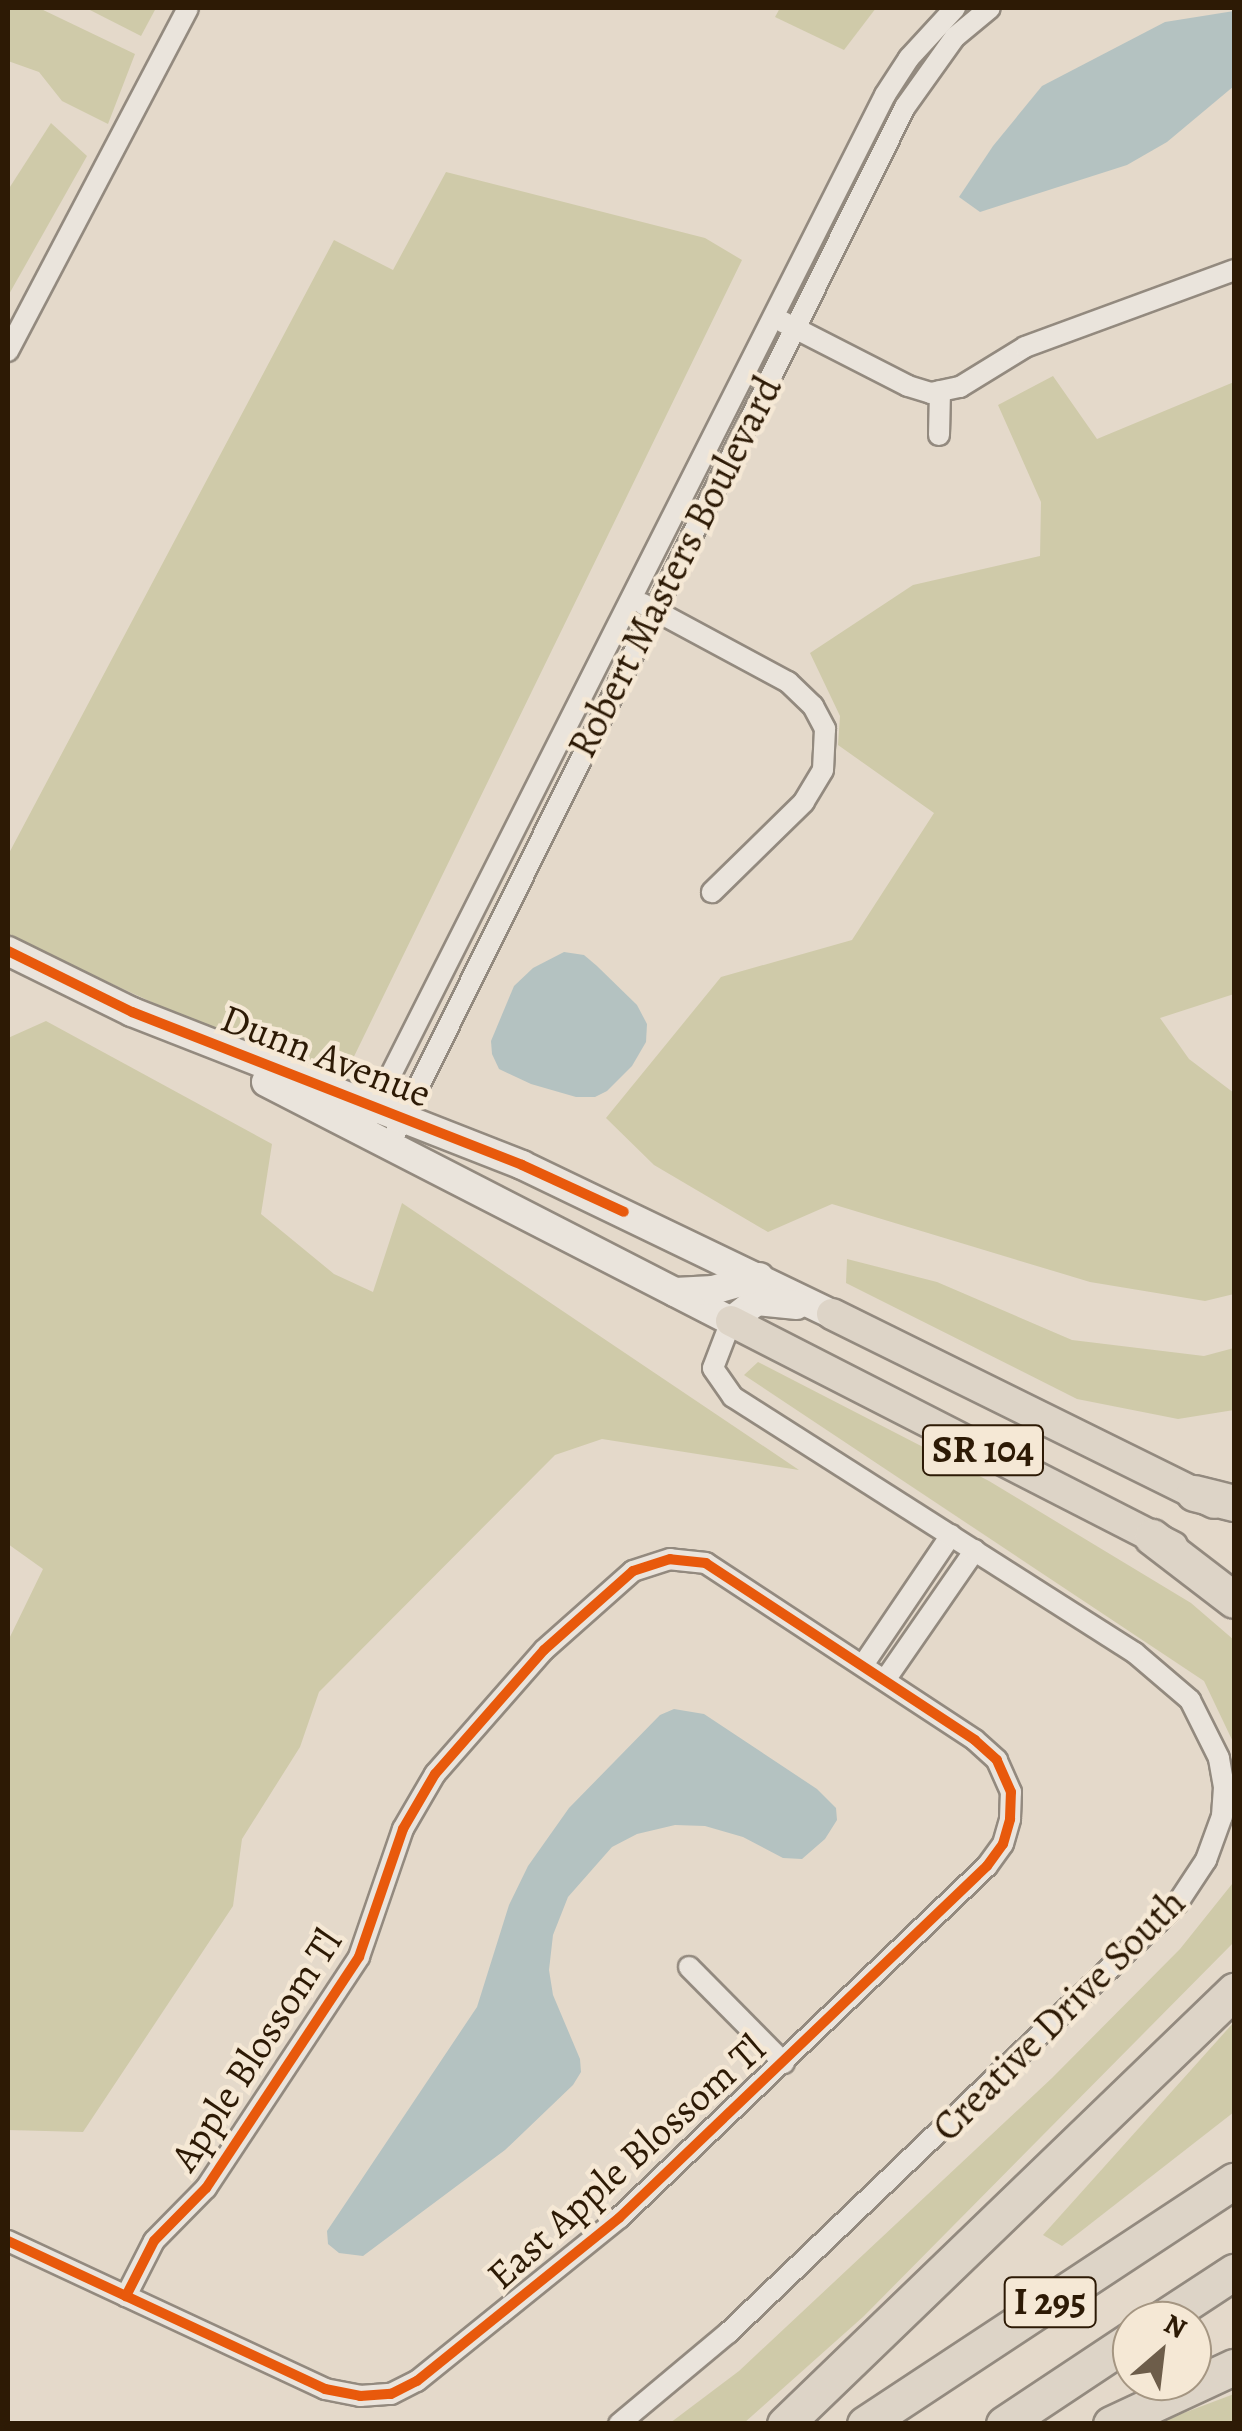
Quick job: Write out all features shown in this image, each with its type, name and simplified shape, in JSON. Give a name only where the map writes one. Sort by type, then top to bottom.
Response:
[{"type":"highway","points":[[1194,1493],[1234,1503]]},
{"type":"highway","points":[[1152,1536],[1234,1600]]},
{"type":"highway","points":[[785,2424],[1234,1991]]},
{"type":"highway","name":"I 295","points":[[865,2424],[1234,2181]]},
{"type":"highway","points":[[1190,2301],[1234,2272]]},
{"type":"highway","name":"I 295","points":[[1004,2424],[1112,2352]]},
{"type":"highway","points":[[1111,2424],[1234,2367]]},
{"type":"main road","name":"Dunn Avenue","points":[[10,959],[368,1120],[403,1119],[522,1166],[759,1278],[1234,1514]]},
{"type":"main road","name":"Dunn Avenue","points":[[368,1120],[389,1146],[1234,1578]]},
{"type":"main road","points":[[674,1292],[714,1290],[759,1278]]},
{"type":"main road","points":[[731,1322],[757,1301],[779,1300],[832,1314]]},
{"type":"street","points":[[8,351],[188,8]]},
{"type":"street","name":"Robert Masters Boulevard","points":[[368,1120],[884,95],[909,58],[955,8]]},
{"type":"street","name":"Robert Masters Boulevard","points":[[389,1146],[905,106],[956,37],[990,8]]},
{"type":"street","points":[[773,317],[908,386],[940,391],[960,387],[1025,348],[1234,270]]},
{"type":"street","points":[[940,391],[940,435]]},
{"type":"street","points":[[632,598],[788,682],[813,706],[824,730],[822,770],[804,802],[712,892]]},
{"type":"street","name":"Creative Drive South","points":[[619,2424],[742,2320],[1177,1904],[1215,1842],[1222,1816],[1222,1772],[1207,1728],[1190,1700],[1134,1653],[733,1397],[712,1368],[731,1322]]},
{"type":"street","points":[[863,1665],[951,1535]]},
{"type":"street","points":[[885,1680],[975,1550]]},
{"type":"street","name":"Apple Blossom Tl","points":[[126,2296],[154,2241],[206,2188],[359,1956],[403,1829],[435,1774],[544,1650],[633,1571],[670,1559],[706,1563],[863,1665]]},
{"type":"street","name":"East Apple Blossom Tl","points":[[8,2241],[325,2389],[360,2396],[391,2394],[417,2381],[619,2218],[987,1866],[1003,1844],[1010,1819],[1011,1792],[997,1760],[863,1665]]},
{"type":"street","points":[[690,1967],[784,2062]]},
{"type":"shaded area","points":[[8,8],[39,8],[135,54],[108,124],[62,101],[39,72],[8,61]]},
{"type":"shaded area","points":[[86,8],[156,8],[141,36]]},
{"type":"shaded area","points":[[780,8],[876,8],[844,50],[775,17]]},
{"type":"shaded area","points":[[1234,11],[1234,86],[1167,142],[1127,165],[980,212],[959,197],[993,146],[1042,86],[1165,22]]},
{"type":"shaded area","points":[[51,123],[87,156],[8,296],[8,190]]},
{"type":"shaded area","points":[[446,172],[705,238],[742,260],[344,1077],[336,1078],[219,1033],[8,936],[8,855],[334,240],[393,270]]},
{"type":"shaded area","points":[[1053,376],[1097,439],[1234,382],[1234,994],[1160,1018],[1189,1059],[1234,1093],[1234,1294],[1205,1301],[1090,1282],[832,1204],[768,1232],[654,1165],[606,1118],[721,977],[852,940],[934,813],[838,745],[840,716],[810,653],[913,585],[1040,556],[1041,502],[998,405]]},
{"type":"shaded area","points":[[564,952],[584,955],[597,966],[637,1005],[647,1024],[646,1042],[632,1066],[607,1091],[595,1097],[576,1097],[531,1084],[499,1069],[492,1054],[491,1041],[514,986],[533,968]]},
{"type":"shaded area","points":[[46,1021],[272,1144],[261,1214],[334,1274],[373,1292],[402,1203],[799,1470],[602,1439],[555,1455],[319,1692],[300,1747],[242,1839],[233,1906],[83,2132],[8,2130],[8,1641],[43,1569],[8,1544],[8,1038]]},
{"type":"shaded area","points":[[847,1259],[937,1282],[1072,1340],[1204,1356],[1234,1348],[1234,1410],[1178,1419],[1077,1399],[846,1283]]},
{"type":"shaded area","points":[[758,1362],[989,1481],[1191,1603],[1234,1640],[1234,1744],[1204,1681],[744,1375]]},
{"type":"shaded area","points":[[674,1709],[704,1714],[817,1789],[836,1808],[837,1820],[825,1839],[802,1859],[783,1858],[743,1837],[705,1826],[675,1825],[637,1834],[612,1847],[568,1897],[553,1935],[549,1970],[553,1995],[580,2059],[581,2072],[573,2085],[505,2150],[363,2256],[339,2253],[328,2244],[327,2231],[477,2007],[509,1905],[528,1866],[569,1808],[660,1715]]},
{"type":"shaded area","points":[[1234,1874],[1234,1942],[864,2316],[744,2423],[670,2423],[739,2371],[1052,2078],[1180,1949],[1232,1884]]},
{"type":"shaded area","points":[[1234,2022],[1234,2112],[1062,2246],[1043,2235]]},
{"type":"shaded area","points":[[1234,2394],[1234,2423],[1157,2423]]},
{"type":"cycle path","points":[[8,951],[132,1012],[522,1165],[624,1212]]},
{"type":"cycle path","points":[[8,2241],[325,2389],[360,2396],[391,2394],[417,2381],[619,2218],[987,1866],[1003,1844],[1010,1819],[1011,1792],[997,1760],[975,1740],[706,1563],[670,1559],[633,1571],[544,1650],[435,1774],[403,1829],[359,1957],[206,2188],[154,2241],[126,2296]]}]
